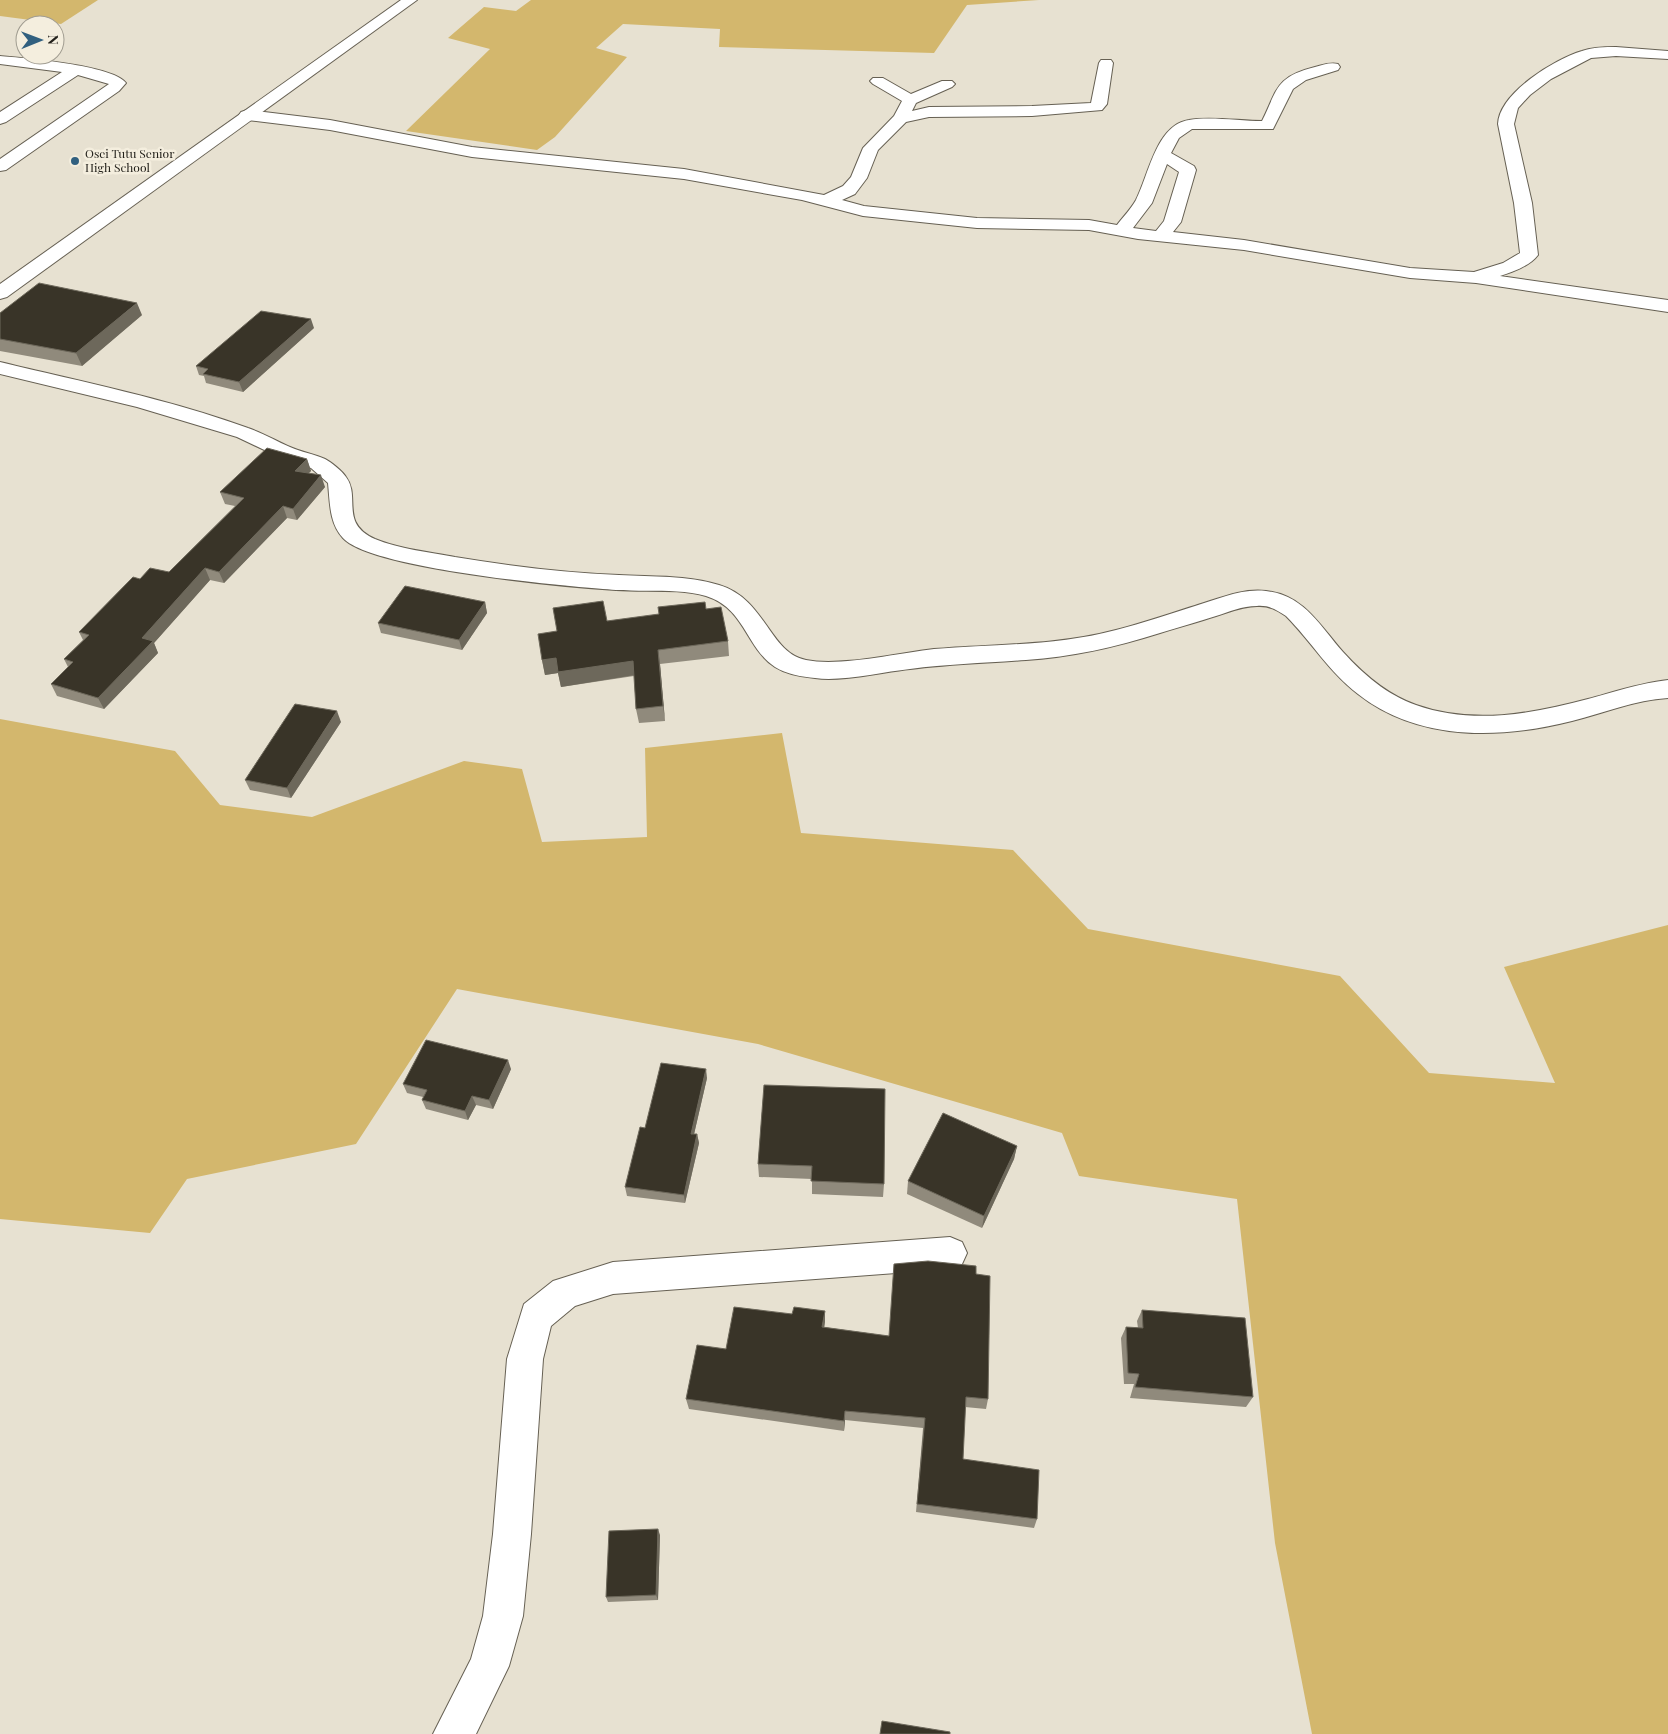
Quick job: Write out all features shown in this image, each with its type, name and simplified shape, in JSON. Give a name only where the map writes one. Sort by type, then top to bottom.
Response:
[{"type":"street","points":[[0,292],[410,0]]},
{"type":"street","points":[[1476,278],[1509,267],[1529,255],[1521,190],[1506,124],[1507,114],[1512,104],[1533,85],[1567,62],[1587,54],[1630,53],[1668,55]]},
{"type":"street","points":[[0,60],[75,70],[107,77],[118,83],[114,88],[0,166]]},
{"type":"street","points":[[901,118],[929,112],[1024,111],[1096,107],[1099,104],[1106,63]]},
{"type":"street","points":[[1121,231],[1143,203],[1162,154],[1184,125],[1266,126],[1281,93],[1292,81],[1316,71],[1333,67]]},
{"type":"street","points":[[0,120],[75,70]]},
{"type":"street","points":[[878,81],[910,100]]},
{"type":"street","points":[[826,201],[849,190],[859,178],[871,148],[901,118],[910,100],[947,84]]},
{"type":"street","points":[[247,116],[330,125],[472,152],[684,174],[826,201],[863,211],[963,222],[1089,225],[1121,231],[1244,245],[1410,272],[1476,278],[1668,306]]},
{"type":"street","points":[[1161,236],[1172,222],[1188,170],[1162,154]]},
{"type":"street","points":[[0,368],[136,401],[210,422],[244,433],[318,464],[338,481],[341,512],[353,536],[361,542],[382,549],[412,557],[509,570],[593,581],[693,587],[713,590],[728,595],[750,617],[780,658],[806,669],[822,671],[950,656],[1077,647],[1231,603],[1263,598],[1278,601],[1293,609],[1331,654],[1374,694],[1405,710],[1444,722],[1482,726],[1536,721],[1640,693],[1668,689]]},
{"type":"street","points":[[454,1734],[489,1666],[503,1616],[512,1534],[525,1359],[536,1316],[565,1293],[613,1278],[950,1253]]},
{"type":"shaded area","points":[[0,0],[98,0],[65,21],[65,15],[15,15],[15,18],[0,16]]},
{"type":"shaded area","points":[[531,0],[1039,0],[967,5],[934,53],[719,47],[720,29],[623,24],[596,48],[627,57],[555,137],[537,150],[406,131],[490,49],[448,38],[484,7],[516,11]]},
{"type":"shaded area","points":[[0,719],[175,751],[220,805],[312,817],[464,761],[522,769],[542,842],[647,837],[645,748],[782,733],[801,833],[1013,850],[1088,929],[1340,976],[1429,1073],[1555,1083],[1504,967],[1668,925],[1668,1734],[1312,1734],[1275,1543],[1237,1199],[1079,1176],[1062,1133],[758,1044],[457,989],[356,1144],[187,1179],[150,1233],[0,1219]]},
{"type":"building","points":[[39,283],[137,303],[76,353],[0,339],[0,313]]},
{"type":"building","points":[[261,311],[311,319],[239,382],[203,374],[208,369],[196,366]]},
{"type":"building","points":[[267,448],[307,459],[295,471],[321,475],[293,509],[283,506],[219,572],[205,568],[142,638],[153,641],[98,698],[51,684],[73,662],[64,659],[89,635],[79,632],[133,577],[140,579],[150,568],[169,572],[244,498],[220,492]]},
{"type":"building","points":[[405,586],[485,602],[459,640],[378,623]]},
{"type":"building","points":[[603,601],[607,621],[659,614],[658,607],[705,602],[706,609],[721,607],[728,641],[658,650],[663,706],[636,709],[633,661],[558,672],[556,658],[542,660],[538,634],[557,631],[553,608]]},
{"type":"building","points":[[295,704],[337,711],[287,788],[245,780]]},
{"type":"building","points":[[426,1040],[508,1060],[489,1100],[472,1096],[465,1111],[422,1100],[427,1090],[403,1084]]},
{"type":"building","points":[[661,1063],[706,1069],[691,1134],[697,1134],[684,1195],[625,1187],[640,1127],[645,1128]]},
{"type":"building","points":[[764,1085],[885,1089],[884,1184],[811,1181],[812,1166],[758,1164]]},
{"type":"building","points":[[943,1113],[1017,1146],[984,1216],[908,1181]]},
{"type":"building","points":[[928,1261],[976,1266],[976,1274],[990,1276],[988,1399],[966,1397],[963,1459],[1039,1470],[1037,1519],[917,1504],[925,1418],[845,1411],[844,1421],[686,1399],[697,1345],[726,1349],[734,1307],[792,1314],[794,1307],[825,1311],[822,1327],[889,1336],[894,1264]]},
{"type":"building","points":[[1142,1310],[1245,1318],[1253,1397],[1135,1387],[1139,1374],[1128,1373],[1126,1327],[1143,1328]]},
{"type":"building","points":[[658,1529],[656,1595],[606,1597],[609,1531]]},
{"type":"building","points":[[882,1721],[950,1732],[950,1734],[880,1734]]},
{"type":"place","name":"Osei Tutu Senior High School","points":[[75,161]]}]
